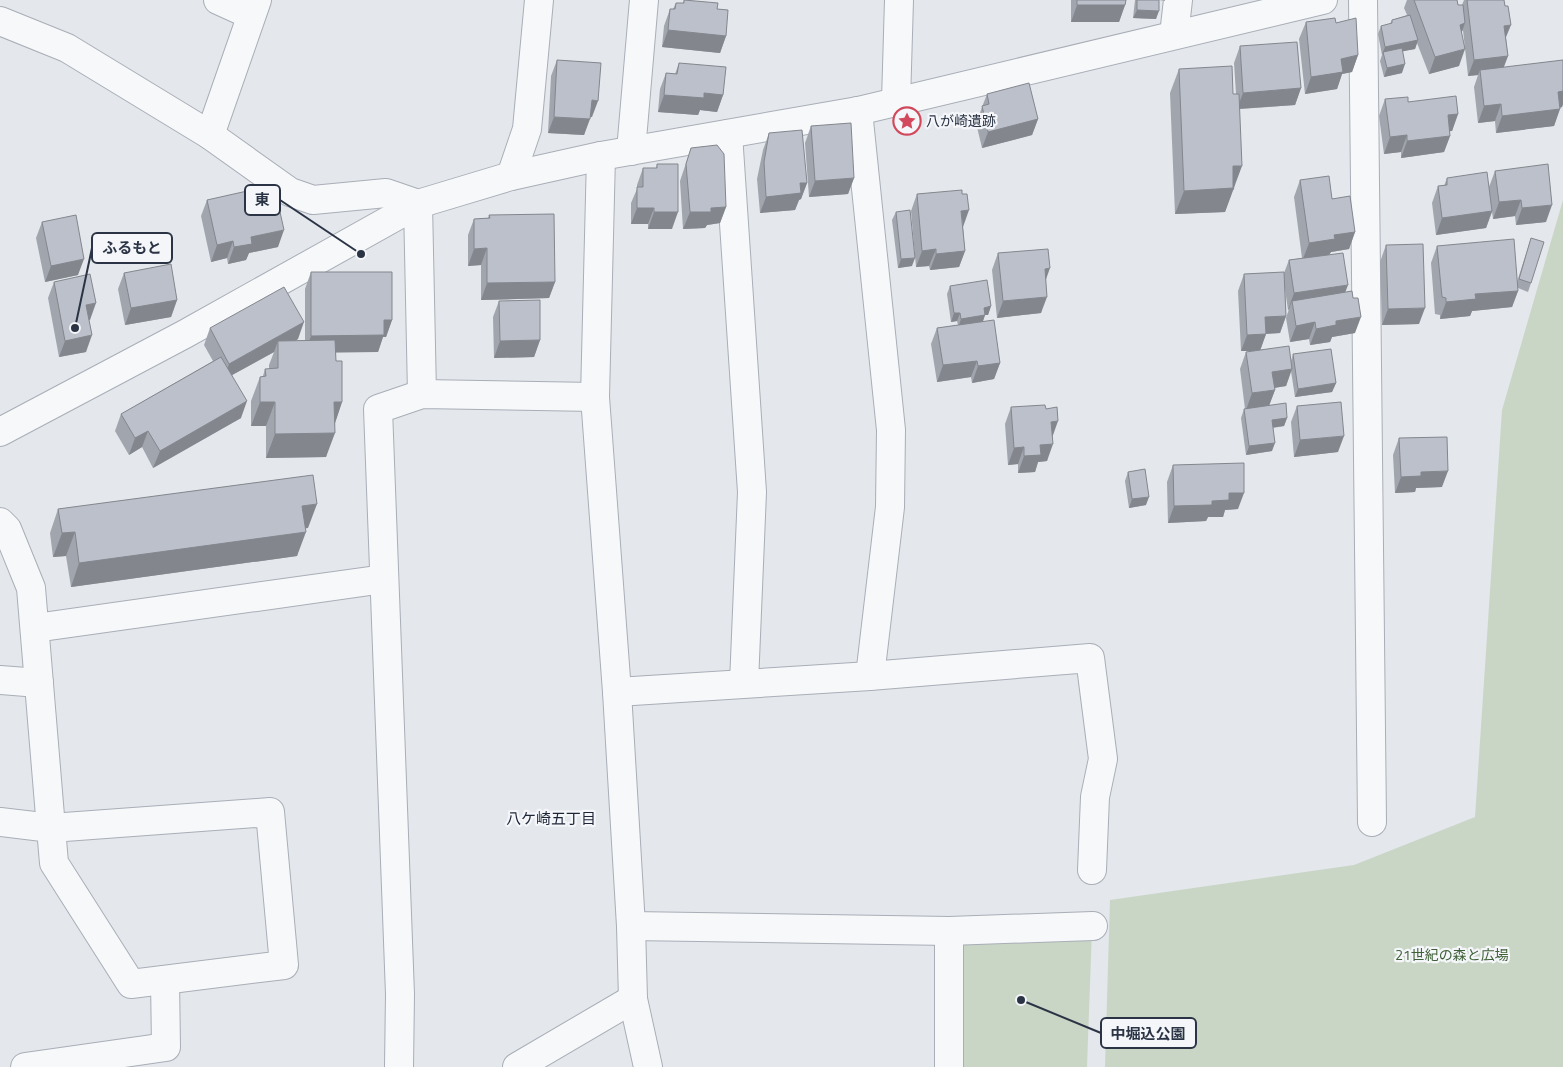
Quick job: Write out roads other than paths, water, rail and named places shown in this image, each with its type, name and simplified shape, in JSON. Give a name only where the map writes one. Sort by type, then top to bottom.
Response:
[{"type":"street","points":[[210,135],[254,8],[218,0]]},
{"type":"street","points":[[511,176],[527,129],[539,0]]},
{"type":"street","points":[[631,151],[644,0]]},
{"type":"street","points":[[896,101],[899,0]]},
{"type":"street","points":[[1174,35],[1178,0]]},
{"type":"street","points":[[0,432],[186,334],[418,204],[511,176],[601,156],[858,111],[1324,0]]},
{"type":"street","points":[[1363,0],[1372,822]]},
{"type":"street","points":[[0,21],[67,48],[210,135],[273,178],[290,192],[313,200],[386,193],[418,204]]},
{"type":"street","points":[[858,111],[891,430],[890,507],[870,676]]},
{"type":"street","points":[[728,134],[752,492],[744,683]]},
{"type":"street","points":[[601,156],[595,397],[617,692],[631,926],[633,1000],[648,1067]]},
{"type":"street","points":[[418,204],[422,394]]},
{"type":"street","points":[[399,1067],[400,994],[378,408],[422,394],[595,397]]},
{"type":"street","points":[[0,522],[7,529],[31,588],[34,628],[39,683],[51,828],[54,863],[131,984],[284,965],[270,812],[51,828],[0,822]]},
{"type":"street","points":[[34,628],[384,579]]},
{"type":"street","points":[[617,692],[870,676],[1090,658],[1103,759],[1095,797],[1092,870]]},
{"type":"street","points":[[0,680],[39,683]]},
{"type":"street","points":[[631,926],[949,930],[1093,926]]},
{"type":"street","points":[[949,930],[949,1067]]},
{"type":"street","points":[[25,1067],[166,1047],[165,980]]},
{"type":"street","points":[[517,1067],[633,1000]]},
{"type":"place","name":"八が崎遺跡","points":[[907,121]]},
{"type":"place","name":"東","points":[[361,254]]},
{"type":"place","name":"ふるもと","points":[[75,328]]},
{"type":"place","name":"中堀込公園","points":[[1021,1000]]},
{"type":"district","name":"八ケ崎五丁目","points":[[551,819]]},
{"type":"park label","name":"21世紀の森と広場","points":[[1452,955]]}]
